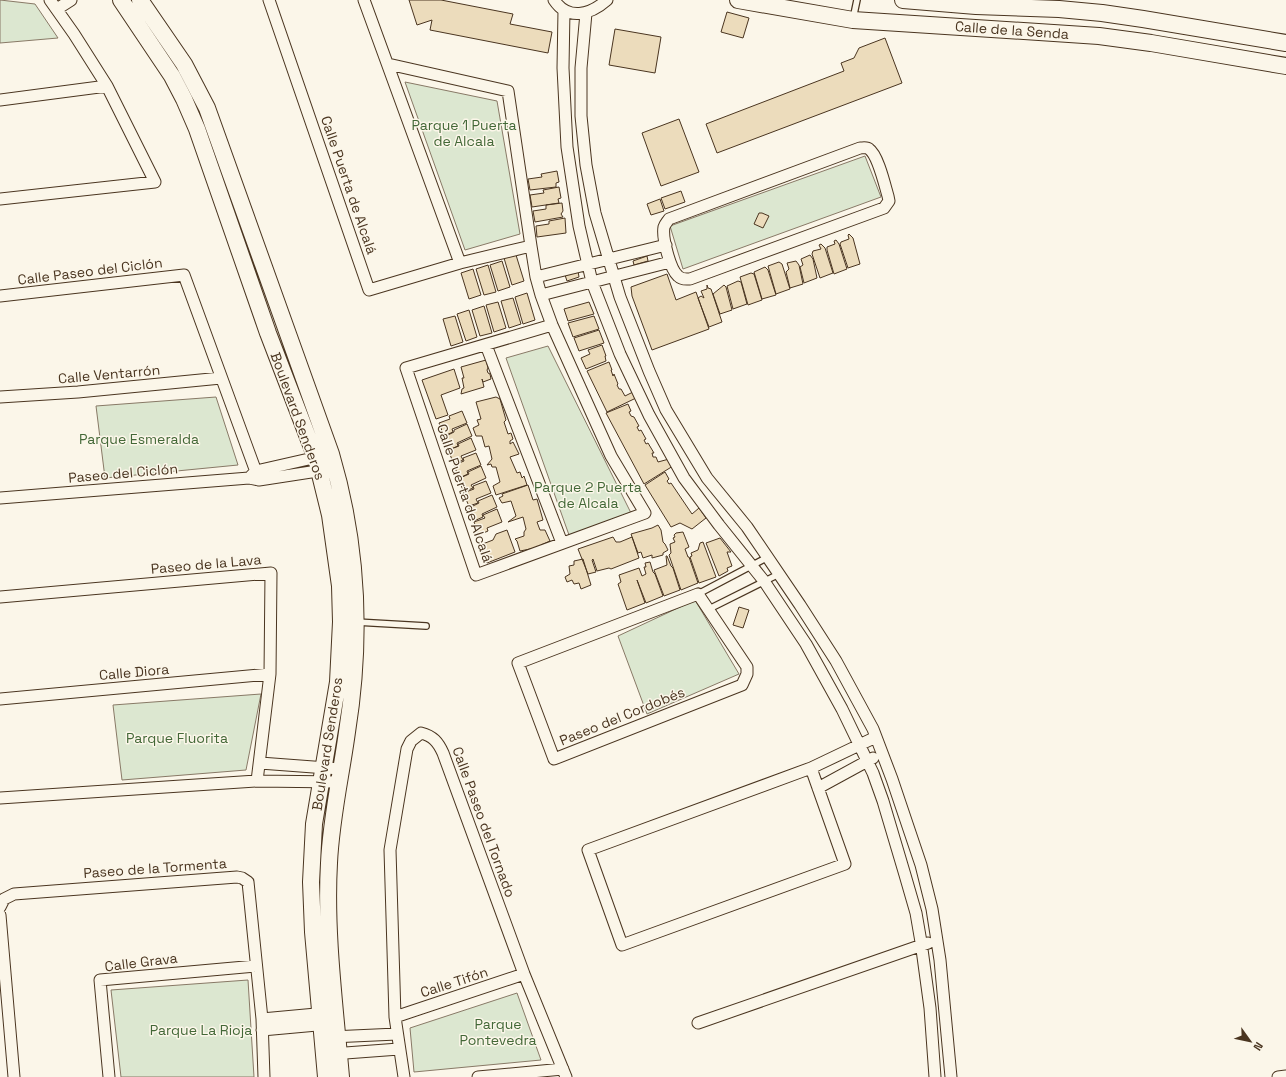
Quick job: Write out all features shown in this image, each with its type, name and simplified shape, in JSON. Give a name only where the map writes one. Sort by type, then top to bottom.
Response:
[{"type":"main road","name":"Boulevard Senderos","points":[[121,0],[172,76],[184,99],[197,129],[268,333],[325,463],[343,500],[351,542],[355,586],[314,824],[311,882],[313,932],[329,1024],[332,1054],[341,1077]]},
{"type":"main road","name":"Boulevard Senderos","points":[[140,0],[184,64],[207,108],[317,419],[325,463],[327,503],[340,586],[349,622],[355,674],[347,733],[332,820],[328,903],[329,1024]]},
{"type":"main road","name":"Calle de la Senda","points":[[738,0],[853,20],[1083,35],[1151,43],[1286,66]]},
{"type":"main road","name":"Calle de la Senda","points":[[903,0],[976,6],[1095,12],[1143,18],[1192,28],[1286,42]]},
{"type":"main road","points":[[1188,50],[1192,28]]},
{"type":"main road","points":[[213,178],[229,173]]},
{"type":"main road","points":[[327,503],[343,500]]},
{"type":"main road","name":"Boulevard Senderos","points":[[326,1077],[332,1054]]},
{"type":"street","points":[[0,199],[155,182],[107,86],[50,0]]},
{"type":"street","points":[[57,9],[71,0]]},
{"type":"street","name":"Calle Puerta de Alcalá","points":[[269,0],[369,290],[460,263],[530,246]]},
{"type":"street","points":[[364,0],[460,263]]},
{"type":"street","points":[[554,0],[564,10],[574,14],[586,13],[599,7],[607,0]]},
{"type":"street","points":[[564,10],[564,116],[572,186],[579,226],[592,282],[620,354],[649,415],[684,478],[764,581],[806,644],[867,761],[883,801],[916,912],[930,1008],[934,1077]]},
{"type":"street","points":[[586,13],[581,68],[582,116],[586,165],[595,213],[608,259],[629,322],[666,410],[707,478],[747,527],[836,661],[876,737],[921,865],[932,909],[940,960],[951,1077]]},
{"type":"street","name":"Calle Puerta de Alcalá","points":[[388,64],[508,91],[530,246],[541,295],[552,326],[611,456],[645,513],[476,575],[406,368],[552,326]]},
{"type":"street","points":[[563,68],[581,68]]},
{"type":"street","points":[[0,100],[107,86]]},
{"type":"street","points":[[860,148],[870,150],[874,155],[889,201],[884,208],[690,279],[684,279],[677,275],[670,262],[664,229],[669,219],[674,216],[860,148]]},
{"type":"street","points":[[536,277],[666,245]]},
{"type":"street","points":[[541,295],[670,262]]},
{"type":"street","name":"Calle Paseo del Ciclón","points":[[0,296],[184,275],[222,378]]},
{"type":"street","points":[[486,345],[562,543]]},
{"type":"street","points":[[222,378],[254,476]]},
{"type":"street","name":"Calle Ventarrón","points":[[0,397],[78,392],[222,378]]},
{"type":"street","name":"Paseo del Ciclón","points":[[0,498],[254,476],[325,463]]},
{"type":"street","name":"Paseo de la Lava","points":[[0,597],[271,573],[270,674],[257,781]]},
{"type":"street","name":"Paseo del Cordobés","points":[[698,594],[747,667],[745,679],[742,685],[554,759],[518,663],[698,594]]},
{"type":"street","name":"Calle Diora","points":[[0,699],[270,674]]},
{"type":"street","name":"Calle Paseo del Tornado","points":[[404,1077],[395,1017],[390,850],[407,749],[411,741],[421,733],[433,737],[439,744],[443,753],[524,974],[565,1073],[478,1077]]},
{"type":"street","points":[[811,768],[845,864],[622,945],[588,850],[811,768],[876,737]]},
{"type":"street","points":[[818,788],[882,753]]},
{"type":"street","points":[[260,763],[322,774],[339,775]]},
{"type":"street","points":[[0,798],[257,781],[322,774]]},
{"type":"street","name":"Paseo de la Tormenta","points":[[0,907],[4,899],[14,894],[237,877],[242,878],[248,882],[262,1024],[264,1077]]},
{"type":"street","points":[[0,915],[14,1077]]},
{"type":"street","points":[[698,1023],[937,940]]},
{"type":"street","name":"Calle Grava","points":[[109,1077],[100,980],[256,966]]},
{"type":"street","name":"Calle Tifón","points":[[395,1017],[524,974]]},
{"type":"street","points":[[262,1024],[329,1024],[397,1034]]},
{"type":"street","points":[[332,1054],[400,1049]]},
{"type":"street","points":[[1278,1077],[1286,1076]]},
{"type":"lane","points":[[853,20],[857,0]]},
{"type":"lane","points":[[698,594],[768,557]]},
{"type":"lane","points":[[709,610],[779,574]]},
{"type":"lane","points":[[349,622],[426,626]]},
{"type":"green space","points":[[0,0],[35,4],[58,38],[0,43]]},
{"type":"green space","name":"Parque 1 Puerta de Alcala","points":[[405,82],[497,101],[520,234],[465,250]]},
{"type":"green space","points":[[865,156],[881,197],[683,269],[670,226]]},
{"type":"green space","name":"Parque 2 Puerta de Alcala","points":[[548,346],[631,513],[569,535],[506,358]]},
{"type":"green space","name":"Parque Esmeralda","points":[[216,397],[238,465],[105,478],[96,406]]},
{"type":"green space","points":[[695,600],[739,674],[647,714],[618,636]]},
{"type":"green space","name":"Parque Fluorita","points":[[261,694],[246,770],[122,780],[113,705]]},
{"type":"green space","name":"Parque La Rioja","points":[[248,980],[254,1077],[121,1077],[111,990]]},
{"type":"green space","name":"Parque Pontevedra","points":[[517,993],[541,1060],[414,1072],[410,1028]]},
{"type":"building","points":[[409,0],[441,0],[513,14],[510,24],[552,32],[548,53],[430,30],[432,20],[417,25]]},
{"type":"building","points":[[727,12],[749,18],[743,38],[721,32]]},
{"type":"building","points":[[615,29],[661,37],[655,73],[609,65]]},
{"type":"building","points":[[885,38],[902,83],[717,153],[706,124],[844,71],[841,63],[854,58],[859,48]]},
{"type":"building","points":[[679,119],[699,172],[661,186],[642,133]]},
{"type":"building","points":[[557,171],[559,182],[556,183],[556,187],[530,190],[528,179],[542,177],[541,174]]},
{"type":"building","points":[[559,187],[561,198],[558,199],[559,203],[532,207],[530,195],[544,193],[543,190]]},
{"type":"building","points":[[681,191],[685,202],[665,209],[661,198]]},
{"type":"building","points":[[660,199],[664,211],[651,215],[647,204]]},
{"type":"building","points":[[562,203],[563,211],[561,214],[563,217],[535,222],[533,211],[546,209],[546,205]]},
{"type":"building","points":[[759,213],[769,216],[763,228],[754,224]]},
{"type":"building","points":[[565,218],[566,233],[537,237],[536,226],[549,224],[549,221]]},
{"type":"building","points":[[849,234],[853,238],[860,264],[848,268],[840,244],[841,242],[849,239]]},
{"type":"building","points":[[836,240],[839,244],[847,269],[834,274],[827,247],[835,244],[834,241]]},
{"type":"building","points":[[821,244],[825,248],[833,273],[820,278],[812,254],[813,251],[821,249],[819,245]]},
{"type":"building","points":[[516,255],[524,281],[512,285],[504,258]]},
{"type":"building","points":[[810,255],[813,259],[817,278],[804,283],[800,267],[803,265],[801,259]]},
{"type":"building","points":[[647,256],[648,261],[634,265],[633,261]]},
{"type":"building","points":[[502,261],[510,287],[498,291],[490,265]]},
{"type":"building","points":[[796,261],[799,265],[803,284],[790,288],[786,272],[789,269],[787,263]]},
{"type":"building","points":[[779,262],[782,264],[790,289],[776,294],[768,266]]},
{"type":"building","points":[[488,265],[496,292],[484,295],[476,269]]},
{"type":"building","points":[[765,267],[768,270],[776,295],[762,299],[754,272]]},
{"type":"building","points":[[473,269],[481,295],[469,299],[461,273]]},
{"type":"building","points":[[578,271],[579,277],[567,281],[565,275]]},
{"type":"building","points":[[751,273],[754,274],[762,300],[748,305],[740,277]]},
{"type":"building","points":[[667,274],[676,300],[696,292],[709,329],[652,350],[632,296],[631,287]]},
{"type":"building","points":[[738,281],[741,282],[747,304],[733,309],[727,286]]},
{"type":"building","points":[[707,285],[708,288],[711,289],[722,322],[709,327],[698,298],[701,296],[704,298],[701,291],[707,289]]},
{"type":"building","points":[[724,285],[726,287],[732,310],[720,314],[713,294]]},
{"type":"building","points":[[527,293],[535,320],[523,324],[515,297]]},
{"type":"building","points":[[513,298],[521,324],[509,328],[501,301]]},
{"type":"building","points":[[498,302],[506,328],[494,332],[486,305]]},
{"type":"building","points":[[589,302],[594,314],[568,321],[564,309]]},
{"type":"building","points":[[484,306],[492,333],[480,336],[472,310]]},
{"type":"building","points":[[469,310],[477,337],[466,341],[457,314]]},
{"type":"building","points":[[455,316],[463,342],[451,346],[443,319]]},
{"type":"building","points":[[594,316],[599,329],[573,337],[568,323]]},
{"type":"building","points":[[599,330],[604,343],[579,351],[574,338]]},
{"type":"building","points":[[602,345],[606,356],[606,361],[586,369],[581,358],[590,354],[588,350]]},
{"type":"building","points":[[486,360],[487,370],[491,379],[483,382],[482,379],[484,387],[461,394],[462,389],[464,388],[462,378],[464,378],[461,367]]},
{"type":"building","points":[[609,362],[619,389],[621,389],[625,396],[633,392],[636,398],[607,412],[587,371]]},
{"type":"building","points":[[454,369],[460,388],[441,395],[448,415],[436,419],[422,380]]},
{"type":"building","points":[[496,397],[500,399],[506,420],[504,422],[508,434],[511,433],[513,439],[510,441],[510,444],[513,442],[519,454],[510,457],[517,473],[520,472],[522,478],[524,476],[527,485],[496,495],[493,486],[500,482],[496,467],[492,467],[491,464],[487,465],[492,459],[489,446],[485,447],[482,436],[476,436],[473,428],[479,425],[477,420],[481,419],[476,402]]},
{"type":"building","points":[[628,404],[631,411],[629,412],[631,416],[634,417],[639,426],[637,427],[639,431],[641,430],[646,439],[644,440],[646,444],[648,443],[654,453],[652,453],[653,457],[656,457],[658,462],[669,459],[673,466],[644,484],[606,413]]},
{"type":"building","points":[[462,411],[467,423],[452,429],[453,432],[444,436],[439,423],[450,419],[449,416]]},
{"type":"building","points":[[467,424],[472,436],[457,443],[458,446],[449,450],[444,437]]},
{"type":"building","points":[[471,438],[476,450],[461,456],[463,460],[454,464],[448,450],[459,446],[458,444]]},
{"type":"building","points":[[476,453],[481,465],[467,471],[468,474],[459,478],[454,465],[464,461],[463,458]]},
{"type":"building","points":[[481,466],[486,478],[471,485],[473,488],[464,492],[458,479]]},
{"type":"building","points":[[665,472],[669,479],[667,481],[669,484],[671,483],[692,514],[699,508],[706,518],[692,529],[680,523],[671,527],[645,485]]},
{"type":"building","points":[[486,481],[491,493],[476,499],[478,503],[469,506],[463,493],[474,489],[473,486]]},
{"type":"building","points":[[528,485],[533,500],[537,499],[543,520],[537,522],[540,530],[545,530],[550,541],[541,545],[540,547],[520,551],[515,539],[524,536],[526,529],[523,517],[508,522],[516,516],[511,501],[502,503],[499,498],[503,496],[502,494]]},
{"type":"building","points":[[492,495],[497,507],[482,514],[483,517],[474,521],[469,508],[479,503],[478,501]]},
{"type":"building","points":[[497,509],[502,522],[487,528],[488,531],[479,535],[474,522],[485,518],[483,515]]},
{"type":"building","points":[[658,525],[661,530],[663,542],[668,550],[663,553],[663,555],[652,558],[652,555],[643,558],[641,552],[638,553],[631,534]]},
{"type":"building","points":[[507,530],[515,552],[487,563],[480,545],[493,540],[496,534]]},
{"type":"building","points":[[683,532],[689,547],[685,549],[698,583],[681,590],[669,555],[671,553],[670,544],[675,542],[673,538],[675,537],[674,535],[676,533]]},
{"type":"building","points":[[613,537],[616,542],[620,542],[632,537],[639,558],[611,569],[609,568],[597,571],[593,559],[596,572],[588,574],[578,549]]},
{"type":"building","points":[[720,538],[731,552],[727,552],[732,566],[727,568],[728,571],[719,576],[706,543]]},
{"type":"building","points":[[703,542],[716,577],[699,583],[690,557],[692,556],[691,553],[698,550],[700,543]]},
{"type":"building","points":[[666,556],[673,568],[680,590],[664,596],[654,570],[667,565]]},
{"type":"building","points":[[583,559],[591,585],[581,589],[579,583],[574,584],[572,580],[567,582],[565,577],[570,574],[569,566],[574,565],[574,561]]},
{"type":"building","points":[[650,562],[663,596],[646,603],[637,580],[645,603],[627,610],[618,584],[621,582],[619,575],[639,568],[642,576],[646,574],[644,567],[646,567],[645,563]]},
{"type":"building","points":[[739,607],[749,610],[743,628],[733,625]]}]
